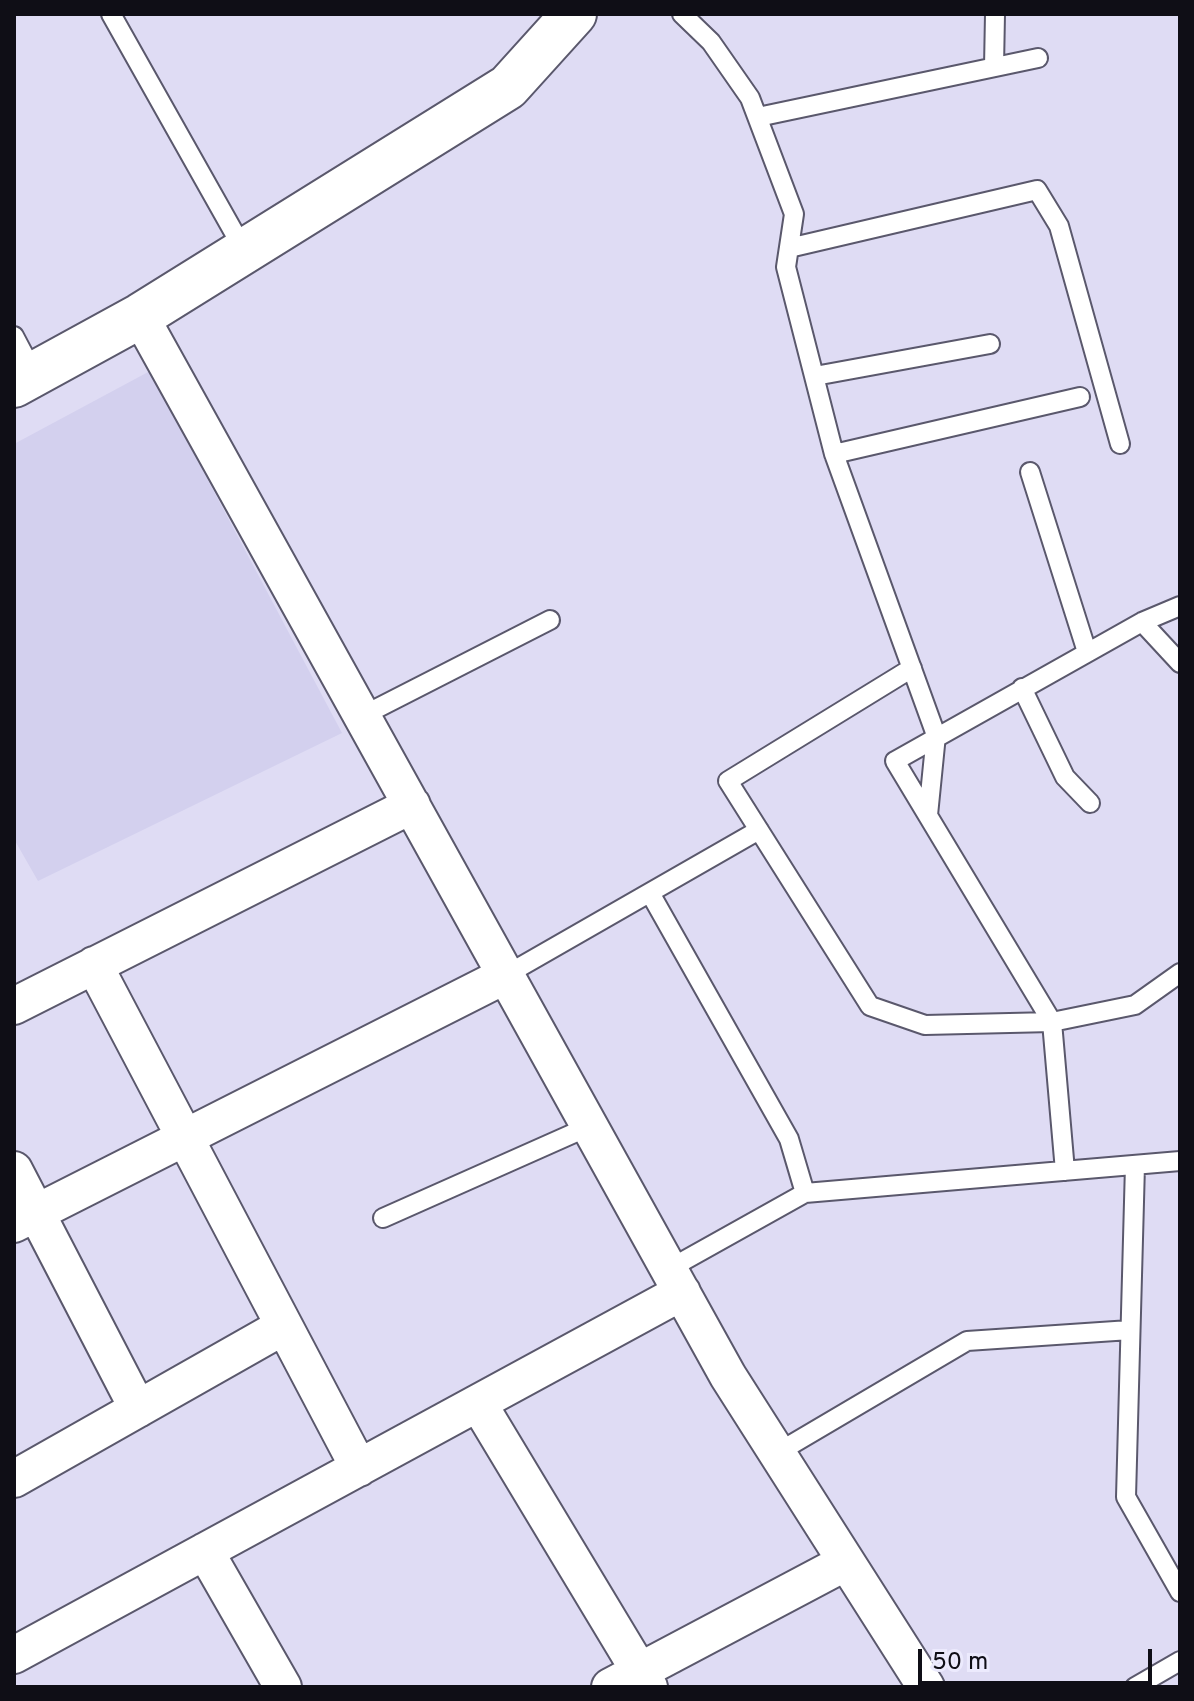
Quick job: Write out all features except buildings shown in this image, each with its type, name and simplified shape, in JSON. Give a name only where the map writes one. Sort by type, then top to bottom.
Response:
[{"type":"street","points":[[24,380],[140,316],[508,87],[574,14]]},
{"type":"street","points":[[140,316],[728,1376],[926,1687]]},
{"type":"street","points":[[14,1006],[412,805]]},
{"type":"street","points":[[94,965],[359,1468]]},
{"type":"street","points":[[25,1218],[506,975]]},
{"type":"street","points":[[14,1170],[25,1218],[138,1409]]},
{"type":"street","points":[[14,1655],[478,1403],[676,1280]]},
{"type":"street","points":[[14,1479],[284,1326]]},
{"type":"street","points":[[478,1403],[632,1681],[846,1562]]},
{"type":"street","points":[[205,1551],[283,1687]]},
{"type":"lane","points":[[111,14],[245,252]]},
{"type":"lane","points":[[682,14],[711,42],[750,98],[794,214],[786,267],[834,454],[936,735],[928,815]]},
{"type":"lane","points":[[994,67],[995,14]]},
{"type":"lane","points":[[758,117],[1038,58]]},
{"type":"lane","points":[[789,248],[1037,190],[1059,226],[1120,444]]},
{"type":"lane","points":[[14,336],[24,380]]},
{"type":"lane","points":[[815,376],[990,344]]},
{"type":"lane","points":[[834,454],[1080,397]]},
{"type":"lane","points":[[1030,472],[1087,652]]},
{"type":"lane","points":[[1065,1171],[1052,1022],[895,761],[936,735],[1142,622],[1180,606]]},
{"type":"lane","points":[[362,716],[550,620]]},
{"type":"lane","points":[[1142,622],[1180,663]]},
{"type":"lane","points":[[912,668],[728,781],[870,1006],[925,1025],[1052,1022],[1135,1005],[1180,973]]},
{"type":"lane","points":[[1022,688],[1065,777],[1090,803]]},
{"type":"lane","points":[[506,975],[759,830]]},
{"type":"lane","points":[[650,893],[789,1139],[805,1193]]},
{"type":"lane","points":[[383,1218],[590,1126]]},
{"type":"lane","points":[[676,1280],[805,1193],[1180,1161]]},
{"type":"lane","points":[[1135,1165],[1126,1497],[1180,1592]]},
{"type":"lane","points":[[777,1453],[967,1341],[1130,1330]]},
{"type":"lane","points":[[1135,1687],[1180,1661]]},
{"type":"shaded area","points":[[150,371],[342,733],[38,881],[14,839],[14,444]]}]
